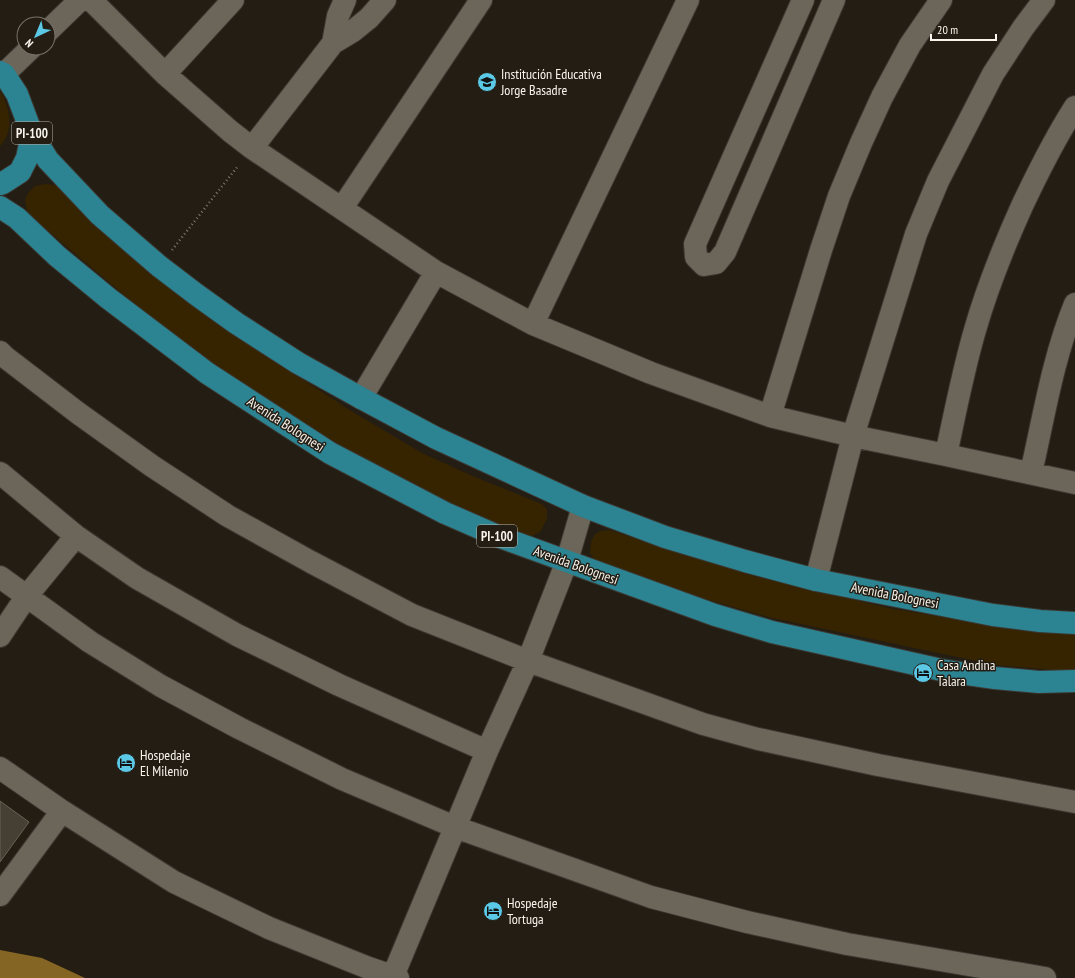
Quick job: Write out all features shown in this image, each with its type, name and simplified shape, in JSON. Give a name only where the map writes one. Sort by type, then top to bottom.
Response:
[{"type":"main road","name":"PI-100","points":[[0,184],[20,172],[27,158],[32,134],[17,94],[2,73]]},
{"type":"main road","name":"Avenida Bolognesi","points":[[32,134],[48,160],[100,215],[159,266],[236,323],[298,363],[436,438],[583,506],[665,537],[745,561],[816,580],[993,615],[1040,621],[1075,623]]},
{"type":"main road","name":"Avenida Bolognesi","points":[[0,207],[17,218],[57,256],[108,298],[207,373],[330,453],[452,516],[500,537],[715,615],[780,634],[946,671],[1039,682],[1075,681]]},
{"type":"street","points":[[56,23],[80,0]]},
{"type":"street","points":[[165,74],[233,0]]},
{"type":"street","points":[[333,43],[338,16],[345,0]]},
{"type":"street","points":[[252,148],[333,43],[369,18],[385,0]]},
{"type":"street","points":[[342,208],[481,0]]},
{"type":"street","points":[[533,324],[688,0]]},
{"type":"street","points":[[803,0],[695,244],[696,257],[704,265],[716,262],[725,252],[834,0]]},
{"type":"street","points":[[770,416],[839,196],[882,97],[910,45],[941,0]]},
{"type":"street","points":[[816,580],[853,436],[916,234],[938,181],[993,74],[1023,28],[1044,0]]},
{"type":"street","points":[[101,3],[165,74],[230,131],[252,148],[436,272],[533,324],[652,373],[770,416],[853,436],[1075,483]]},
{"type":"street","points":[[2,73],[22,56]]},
{"type":"street","points":[[946,455],[974,331],[992,278],[1013,226],[1037,174],[1063,125],[1075,107]]},
{"type":"street","points":[[361,398],[436,272]]},
{"type":"street","points":[[1031,473],[1051,381],[1067,324],[1075,304]]},
{"type":"street","points":[[2,358],[146,461],[228,516],[412,615],[528,661],[703,724],[758,739],[878,765],[1075,802]]},
{"type":"street","points":[[0,473],[76,536],[137,578],[237,635],[339,685],[487,751]]},
{"type":"street","points":[[0,768],[62,811],[174,882],[364,973],[395,977],[455,827],[487,751],[528,661],[567,561],[583,506]]},
{"type":"street","points":[[0,636],[26,597],[76,536]]},
{"type":"street","points":[[0,577],[96,646],[161,686],[342,779],[455,827],[651,897],[747,922],[847,944],[1045,978]]},
{"type":"street","points":[[0,895],[62,811]]},
{"type":"path","points":[[159,266],[252,148]]},
{"type":"shaded area","points":[[0,91],[8,111],[9,126],[5,140],[0,146]]},
{"type":"shaded area","points":[[45,184],[56,185],[87,216],[141,265],[274,361],[353,412],[422,453],[475,477],[542,504],[547,509],[547,519],[540,532],[530,537],[465,511],[408,483],[334,442],[207,360],[124,295],[34,219],[27,211],[25,200],[28,193],[35,186]]},
{"type":"shaded area","points":[[609,530],[754,576],[893,609],[1033,631],[1075,634],[1075,670],[1055,670],[995,665],[772,618],[680,592],[596,563],[590,553],[591,542],[595,534],[601,531]]},
{"type":"shaded area","points":[[0,950],[42,958],[85,978],[0,978]]},
{"type":"building","points":[[0,801],[29,822],[0,862]]},
{"type":"place","name":"Institución Educativa Jorge Basadre","points":[[487,82]]},
{"type":"place","name":"Casa Andina Talara","points":[[923,673]]},
{"type":"place","name":"Hospedaje El Milenio","points":[[126,763]]},
{"type":"place","name":"Hospedaje Tortuga","points":[[493,911]]}]
